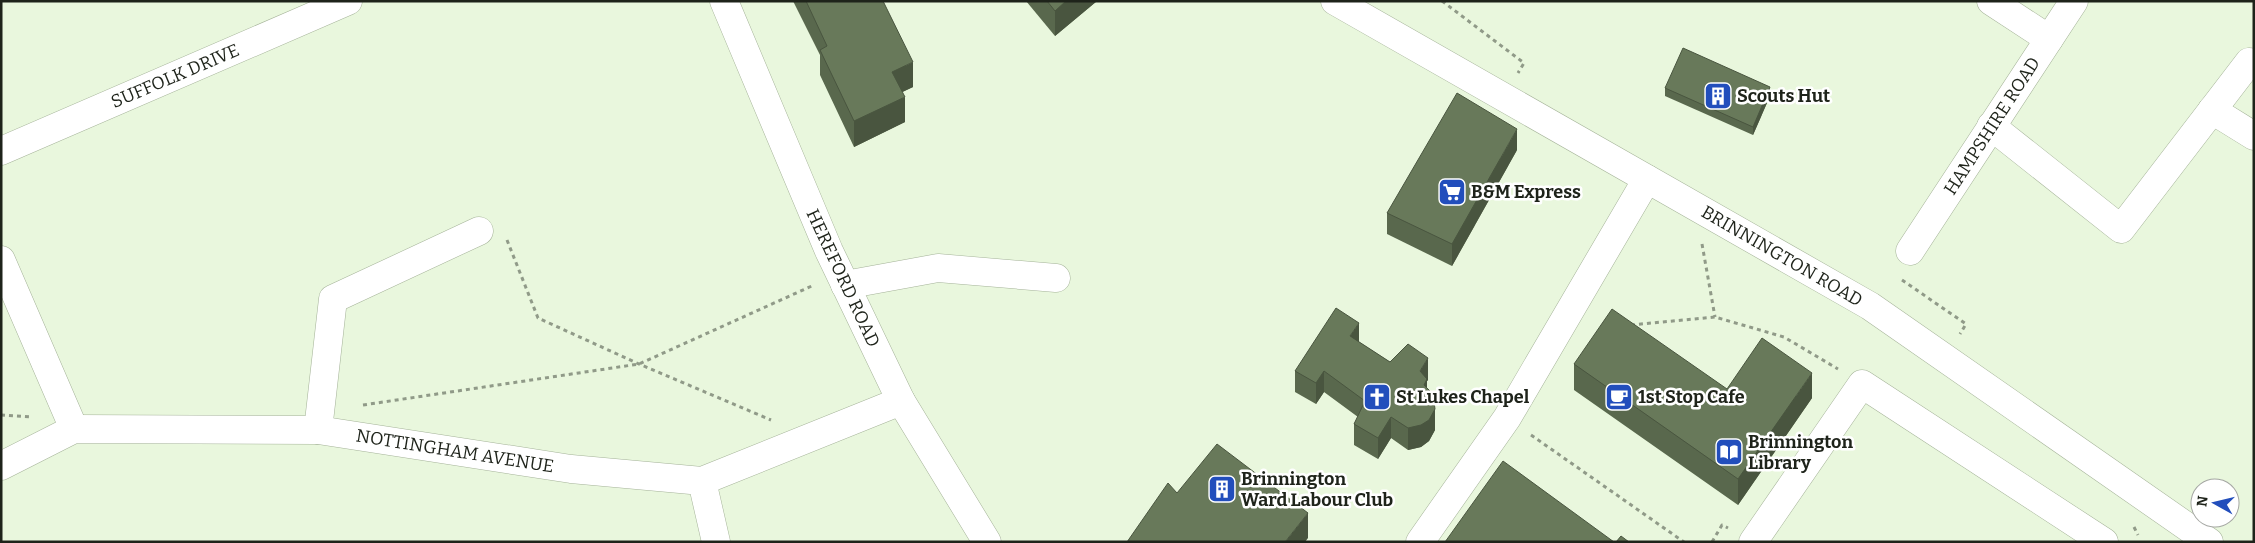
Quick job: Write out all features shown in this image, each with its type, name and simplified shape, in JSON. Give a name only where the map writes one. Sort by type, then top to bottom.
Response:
[{"type":"street","name":"SUFFOLK DRIVE","points":[[1,151],[348,1]]},
{"type":"street","name":"HEREFORD ROAD","points":[[724,1],[842,279],[901,401],[987,542]]},
{"type":"street","name":"BRINNINGTON ROAD","points":[[1335,1],[1870,306],[2208,542]]},
{"type":"street","points":[[1991,1],[2049,39]]},
{"type":"street","name":"HAMPSHIRE ROAD","points":[[1910,250],[2074,1]]},
{"type":"street","points":[[1992,126],[2121,229],[2249,62]]},
{"type":"street","points":[[2212,110],[2254,136]]},
{"type":"street","points":[[1420,542],[1507,418],[1647,179]]},
{"type":"street","points":[[319,421],[334,299],[479,231]]},
{"type":"street","points":[[1,260],[74,429]]},
{"type":"street","points":[[842,279],[938,268],[1056,278]]},
{"type":"street","points":[[1753,542],[1862,384],[2104,542]]},
{"type":"street","name":"NOTTINGHAM AVENUE","points":[[1,466],[74,429],[319,421],[571,469],[702,481],[901,401]]},
{"type":"street","points":[[702,481],[716,542]]},
{"type":"path","points":[[1442,1],[1524,64],[1505,98]]},
{"type":"path","points":[[1696,206],[1715,317]]},
{"type":"path","points":[[479,231],[501,223],[538,318],[639,364],[811,437]]},
{"type":"path","points":[[1910,250],[1899,267],[1898,274],[1902,281],[1966,324]]},
{"type":"path","points":[[319,421],[639,364],[842,279]]},
{"type":"path","points":[[1626,326],[1715,317],[1784,337],[1862,384]]},
{"type":"path","points":[[1507,418],[1684,542]]},
{"type":"building","points":[[806,1],[883,1],[913,62],[892,72],[905,97],[854,121],[820,50],[827,46]]},
{"type":"building","points":[[1047,1],[1066,1],[1055,11]]},
{"type":"building","name":"Scouts Hut","points":[[1683,48],[1770,87],[1753,127],[1665,88]]},
{"type":"building","name":"B&M Express","points":[[1457,93],[1517,129],[1452,244],[1387,213]]},
{"type":"building","name":"St Lukes Chapel","points":[[1336,308],[1359,323],[1350,336],[1390,362],[1408,344],[1428,358],[1420,371],[1427,379],[1424,385],[1433,394],[1435,409],[1429,420],[1421,425],[1408,428],[1391,417],[1378,438],[1354,424],[1365,401],[1324,371],[1316,383],[1295,371]]},
{"type":"building","points":[[1612,309],[1727,389],[1762,338],[1812,373],[1738,479],[1574,364]]},
{"type":"building","points":[[1217,444],[1308,513],[1285,542],[1127,542],[1168,483],[1177,493]]},
{"type":"building","points":[[1503,461],[1614,542],[1445,542]]},
{"type":"building","points":[[1621,536],[1629,542],[1616,542]]},
{"type":"place","name":"Scouts Hut","points":[[1718,96]]},
{"type":"place","name":"B&M Express","points":[[1452,192]]},
{"type":"place","name":"St Lukes Chapel","points":[[1377,397]]},
{"type":"place","name":"1st Stop Cafe","points":[[1619,397]]},
{"type":"place","name":"Brinnington Library","points":[[1729,452]]},
{"type":"place","name":"Brinnington Ward Labour Club","points":[[1222,489]]}]
